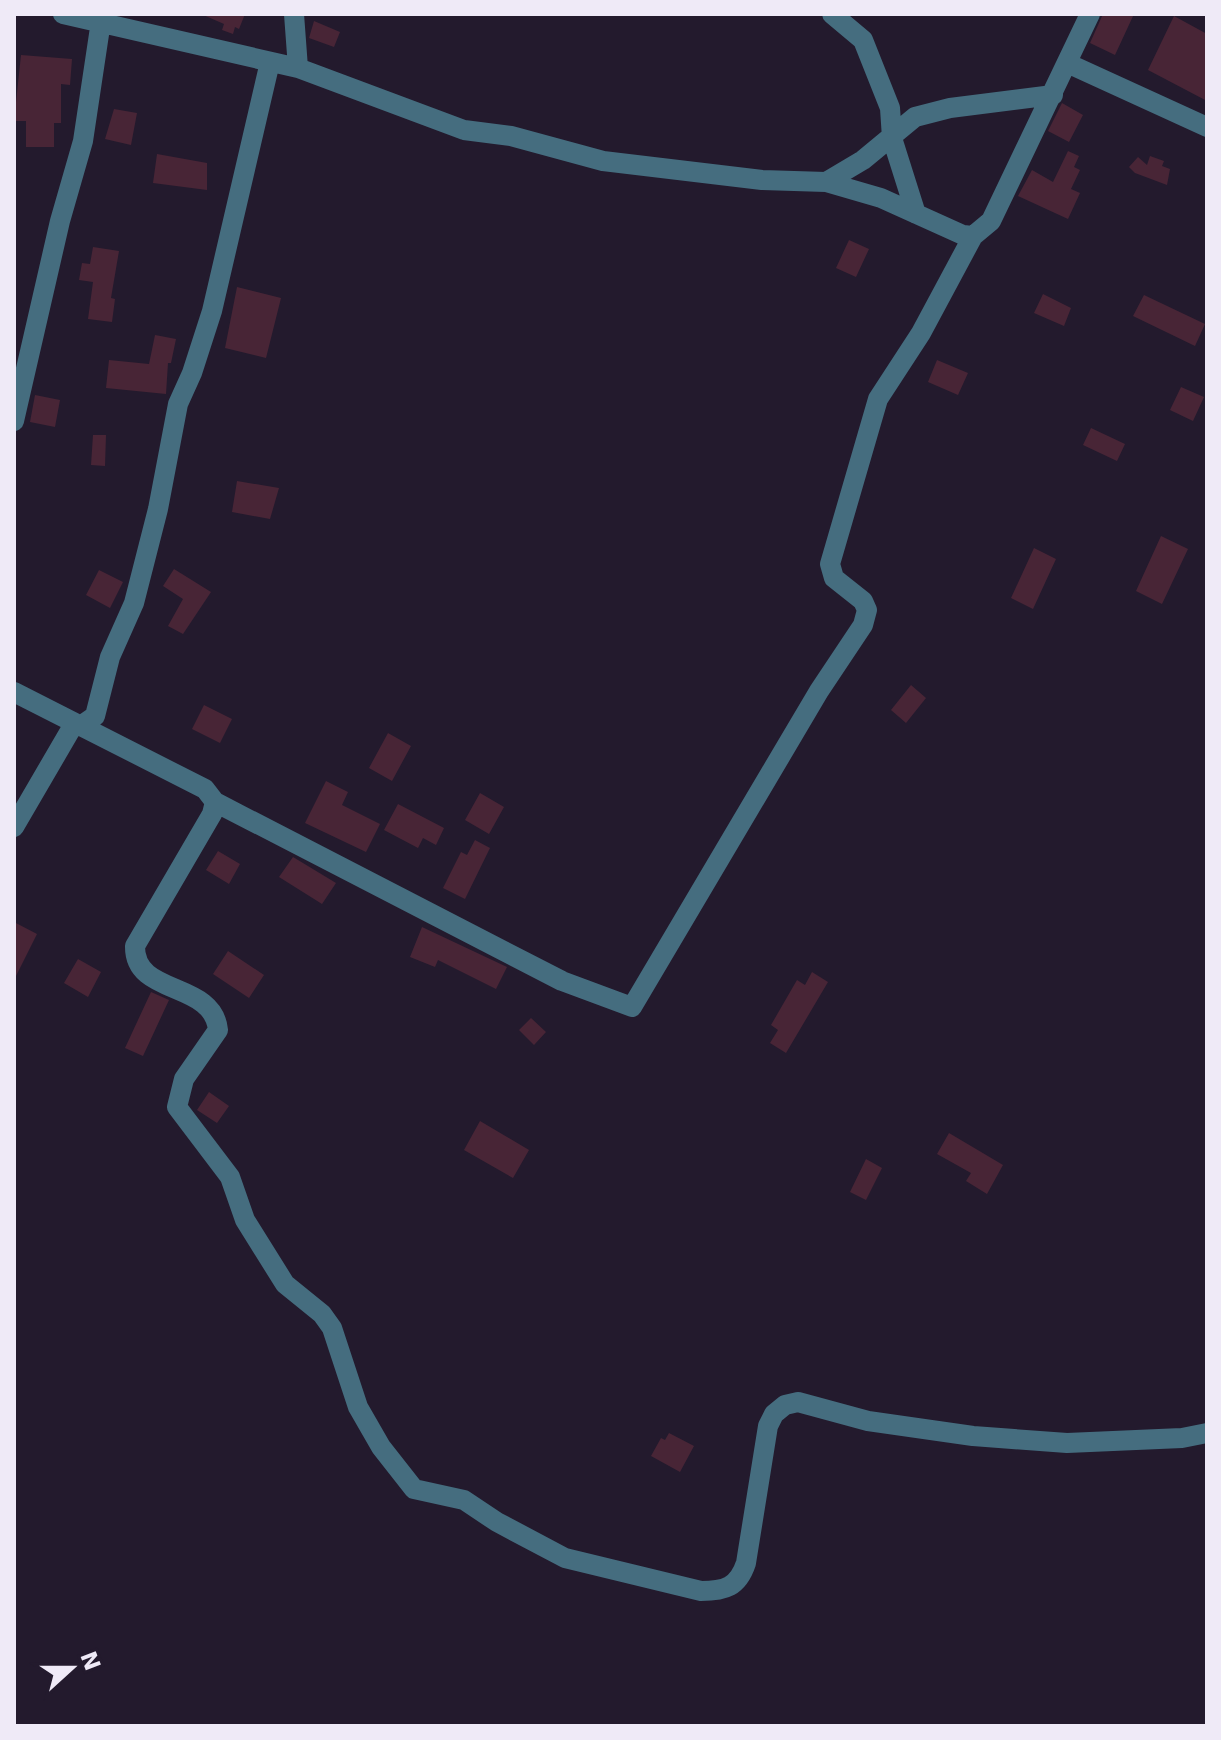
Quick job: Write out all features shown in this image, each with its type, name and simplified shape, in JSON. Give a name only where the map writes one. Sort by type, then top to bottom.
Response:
[{"type":"street","points":[[63,14],[298,68],[464,130],[511,136],[603,161],[747,178],[826,182],[881,198],[963,235],[973,236]]},
{"type":"street","points":[[294,14],[298,68]]},
{"type":"street","points":[[832,14],[863,40],[890,108],[892,138],[916,214]]},
{"type":"street","points":[[14,692],[94,736],[205,789],[215,802],[562,981],[632,1007],[819,691],[863,625],[867,610],[863,601],[834,578],[830,564],[878,399],[921,333],[973,236],[991,221],[1090,14]]},
{"type":"street","points":[[14,421],[60,221],[83,141],[101,21]]},
{"type":"street","points":[[14,827],[78,725],[95,716],[110,657],[134,603],[158,509],[172,425],[212,311],[270,62]]},
{"type":"street","points":[[1067,63],[1207,127]]},
{"type":"street","points":[[826,182],[892,138],[915,117],[950,108],[1053,95]]},
{"type":"street","points":[[215,802],[212,814],[135,946],[135,957],[149,977],[200,999],[217,1018],[218,1030],[184,1079],[177,1107],[224,1168],[245,1220],[285,1284],[322,1314],[332,1328],[358,1407],[389,1460],[414,1489],[464,1500],[497,1522],[583,1564],[701,1591],[721,1591],[741,1578],[768,1426],[774,1414],[785,1405],[798,1402],[868,1421],[973,1436],[1067,1443],[1182,1438],[1207,1433]]},
{"type":"building","points":[[201,14],[245,14],[239,29],[235,27],[233,34],[222,30],[224,24]]},
{"type":"building","points":[[1103,14],[1134,14],[1115,55],[1090,43]]},
{"type":"building","points":[[1174,16],[1207,34],[1207,101],[1148,70]]},
{"type":"building","points":[[314,21],[340,32],[334,47],[309,38]]},
{"type":"building","points":[[21,55],[72,59],[70,85],[61,84],[61,123],[54,123],[54,147],[26,147],[26,121],[14,121]]},
{"type":"building","points":[[1062,103],[1083,115],[1069,142],[1048,131]]},
{"type":"building","points":[[114,109],[137,113],[131,145],[105,139]]},
{"type":"building","points":[[1068,151],[1079,156],[1074,167],[1080,170],[1071,189],[1080,193],[1068,219],[1018,196],[1032,170],[1053,182]]},
{"type":"building","points":[[157,154],[207,163],[207,190],[153,183]]},
{"type":"building","points":[[1150,156],[1164,161],[1162,166],[1170,169],[1167,185],[1135,173],[1129,167],[1138,157],[1147,165]]},
{"type":"building","points":[[849,240],[869,249],[856,277],[836,268]]},
{"type":"building","points":[[93,247],[119,251],[111,298],[115,299],[112,322],[88,319],[93,282],[79,280],[82,263],[90,264]]},
{"type":"building","points":[[237,287],[281,298],[266,358],[225,348]]},
{"type":"building","points":[[1043,294],[1071,308],[1064,326],[1034,313]]},
{"type":"building","points":[[1144,295],[1205,324],[1195,346],[1133,316]]},
{"type":"building","points":[[155,335],[176,339],[171,363],[168,363],[166,394],[106,388],[109,360],[149,364]]},
{"type":"building","points":[[937,360],[968,373],[958,395],[928,382]]},
{"type":"building","points":[[1181,387],[1204,397],[1193,421],[1170,410]]},
{"type":"building","points":[[35,395],[60,400],[55,427],[30,422]]},
{"type":"building","points":[[1091,428],[1125,444],[1117,461],[1083,445]]},
{"type":"building","points":[[93,435],[106,435],[105,466],[91,465]]},
{"type":"building","points":[[237,481],[279,488],[270,519],[232,512]]},
{"type":"building","points":[[1161,536],[1188,549],[1162,604],[1136,591]]},
{"type":"building","points":[[1034,548],[1056,559],[1033,609],[1011,598]]},
{"type":"building","points":[[174,569],[211,592],[183,634],[168,626],[183,599],[163,586]]},
{"type":"building","points":[[99,570],[123,582],[110,608],[86,595]]},
{"type":"building","points":[[911,685],[926,698],[906,723],[891,710]]},
{"type":"building","points":[[204,705],[232,719],[220,743],[192,729]]},
{"type":"building","points":[[388,733],[411,746],[392,781],[369,768]]},
{"type":"building","points":[[326,781],[348,792],[342,805],[380,824],[366,852],[305,823]]},
{"type":"building","points":[[480,793],[504,807],[489,834],[465,820]]},
{"type":"building","points":[[398,804],[444,828],[436,845],[423,838],[418,848],[384,830]]},
{"type":"building","points":[[475,840],[490,848],[465,899],[443,888],[461,852],[467,855]]},
{"type":"building","points":[[218,851],[240,864],[229,884],[206,870]]},
{"type":"building","points":[[293,857],[336,883],[322,904],[279,877]]},
{"type":"building","points":[[14,922],[37,934],[14,980]]},
{"type":"building","points":[[422,927],[507,967],[496,989],[438,960],[435,967],[410,957]]},
{"type":"building","points":[[228,951],[264,975],[249,998],[213,974]]},
{"type":"building","points":[[78,959],[101,972],[88,997],[64,983]]},
{"type":"building","points":[[812,972],[828,982],[786,1053],[770,1043],[778,1030],[771,1025],[797,980],[805,985]]},
{"type":"building","points":[[151,992],[169,1000],[143,1056],[125,1048]]},
{"type":"building","points":[[531,1018],[546,1032],[534,1045],[519,1030]]},
{"type":"building","points":[[209,1092],[229,1106],[217,1123],[197,1110]]},
{"type":"building","points":[[480,1121],[529,1150],[513,1178],[464,1150]]},
{"type":"building","points":[[949,1133],[1003,1165],[987,1194],[966,1181],[971,1173],[937,1154]]},
{"type":"building","points":[[866,1159],[882,1168],[866,1200],[850,1192]]},
{"type":"building","points":[[669,1433],[694,1446],[680,1472],[651,1456],[661,1438],[665,1440]]}]
